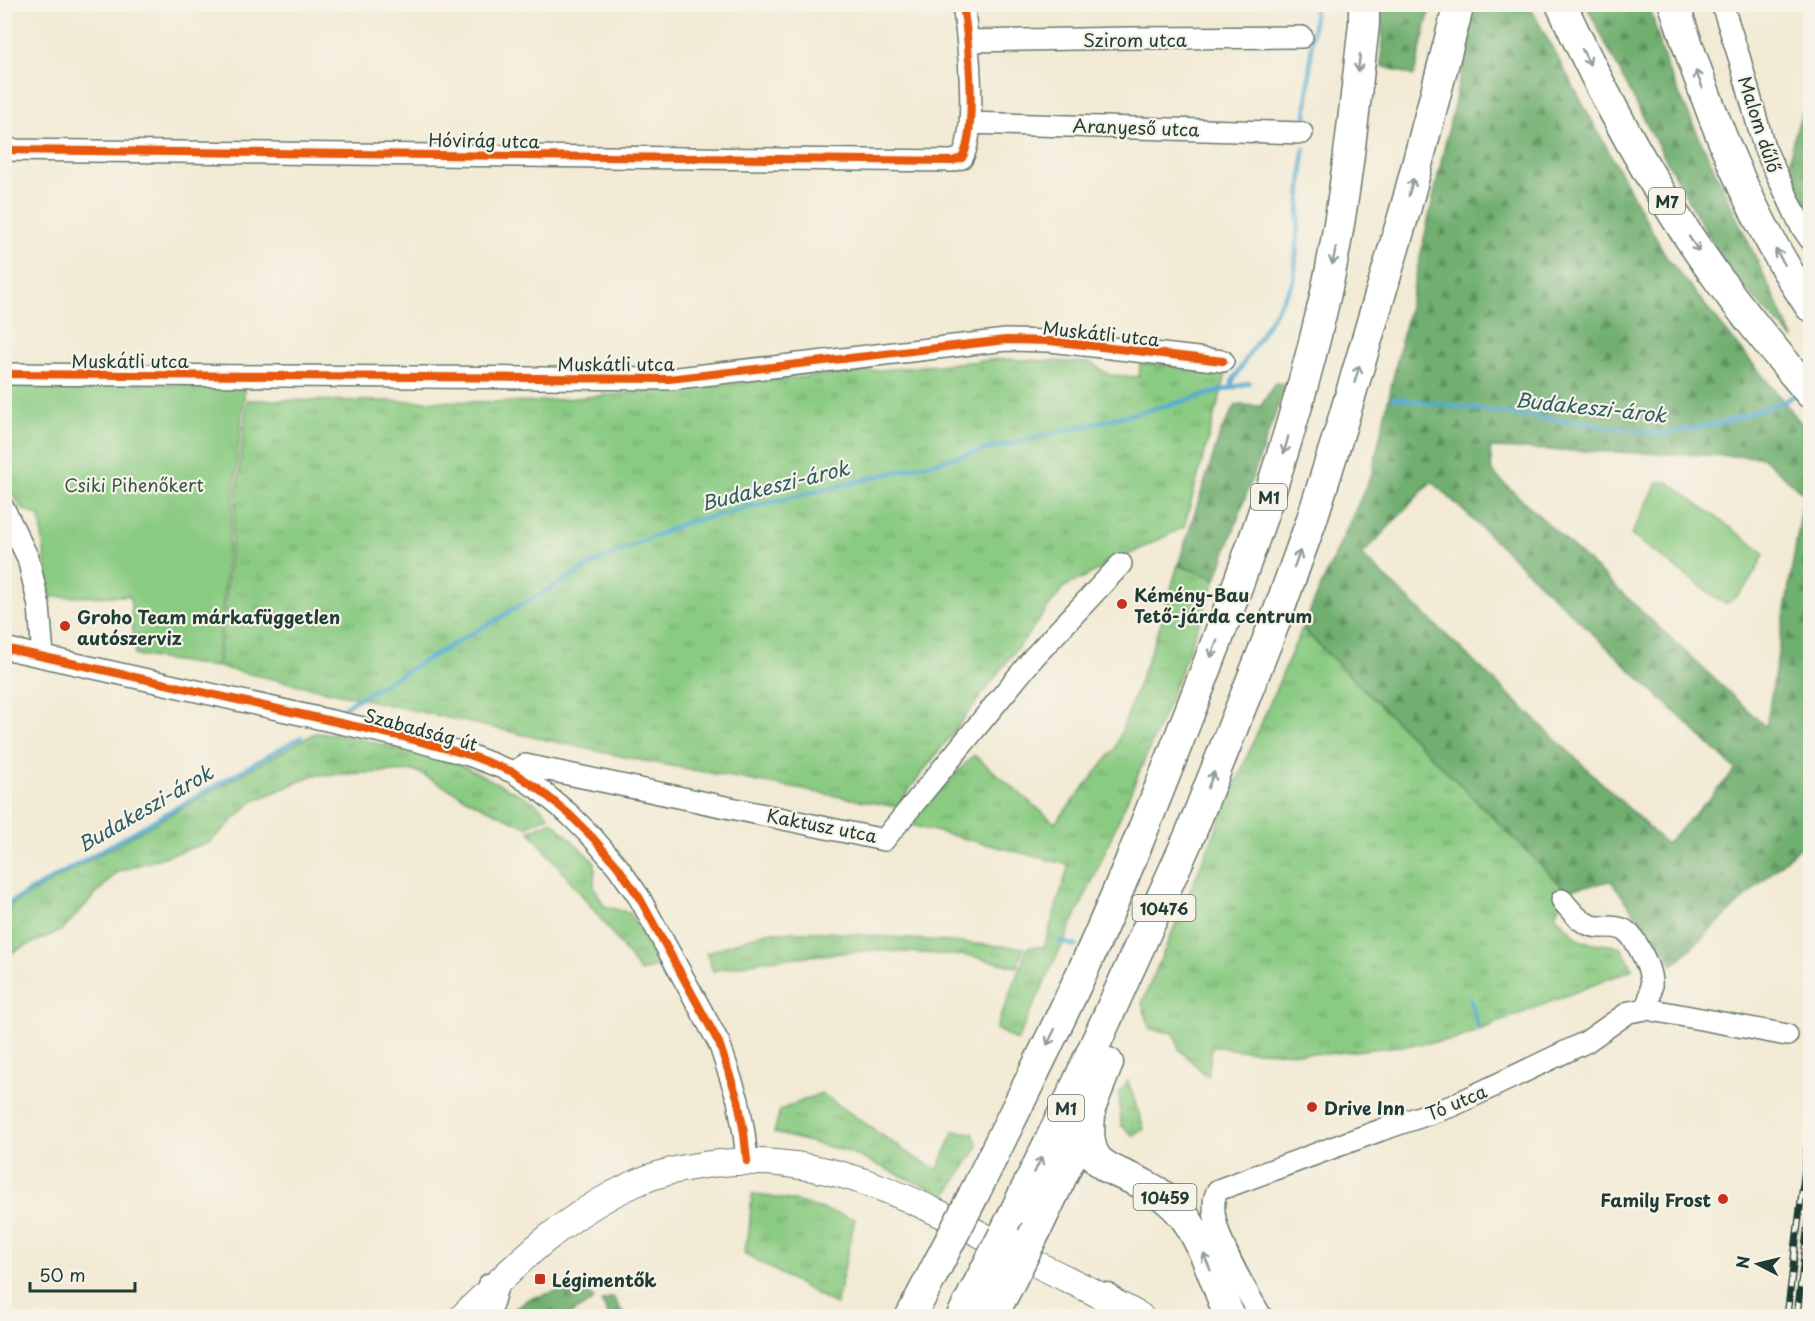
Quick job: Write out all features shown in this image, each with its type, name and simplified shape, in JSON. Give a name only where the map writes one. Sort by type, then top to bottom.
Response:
[{"type":"highway","name":"M1","points":[[909,1317],[973,1196],[1081,975],[1147,819],[1238,588],[1282,457],[1321,315],[1338,237],[1351,143],[1364,24],[1364,4]]},
{"type":"highway","name":"M1","points":[[1024,1224],[1069,1102],[1128,989],[1274,624],[1311,522],[1406,207],[1459,4]]},
{"type":"highway","name":"M7","points":[[1561,4],[1583,53],[1614,111],[1681,224],[1727,291],[1805,387]]},
{"type":"highway","points":[[1674,4],[1698,77],[1749,198],[1774,248],[1810,306]]},
{"type":"highway","points":[[962,1317],[996,1280],[1024,1224],[1070,1160],[1092,1103],[1128,989]]},
{"type":"highway","name":"10459","points":[[1092,1103],[1088,1132],[1089,1142],[1096,1158],[1112,1171],[1161,1194],[1185,1217],[1203,1252],[1229,1317]]},
{"type":"highway","points":[[992,1317],[996,1280]]},
{"type":"highway","points":[[484,1317],[492,1288]]},
{"type":"main road","points":[[463,1317],[522,1258],[568,1221],[600,1201],[634,1184],[680,1169],[747,1161],[825,1170],[858,1179],[914,1201],[1116,1307],[1140,1317]]},
{"type":"street","points":[[963,4],[968,41],[970,123]]},
{"type":"street","name":"Malom dűlő","points":[[1722,4],[1764,147],[1810,238]]},
{"type":"street","name":"Szirom utca","points":[[968,41],[1302,37]]},
{"type":"street","name":"Aranyeső utca","points":[[970,123],[1302,133]]},
{"type":"street","name":"Hóvirág utca","points":[[4,150],[952,161],[962,158],[968,149],[970,123]]},
{"type":"street","name":"Muskátli utca","points":[[4,374],[669,379],[1006,340],[1050,341],[1223,361]]},
{"type":"street","points":[[4,509],[28,558],[39,606],[43,656]]},
{"type":"street","name":"Kaktusz utca","points":[[513,772],[525,765],[884,840],[1034,657],[1121,564]]},
{"type":"street","name":"Szabadság út","points":[[4,648],[399,736],[469,755],[513,772],[540,790],[577,822],[618,867],[639,897],[719,1043],[738,1100],[747,1161]]},
{"type":"street","points":[[1562,900],[1574,915],[1589,925],[1618,927],[1628,933],[1639,949],[1649,974],[1651,991],[1647,1009]]},
{"type":"street","name":"Tó utca","points":[[1261,1317],[1233,1266],[1220,1236],[1214,1209],[1214,1197],[1218,1191],[1452,1106],[1586,1042],[1629,1012],[1647,1009],[1787,1035]]},
{"type":"green space","points":[[1382,5],[1431,5],[1414,76],[1382,66]]},
{"type":"green space","points":[[1476,5],[1529,5],[1667,258],[1810,434],[1810,848],[1798,848],[1673,965],[1611,881],[1566,890],[1302,628],[1372,473]],"holes":[[[1490,448],[1762,457],[1804,494],[1766,727],[1492,472]],[[1432,481],[1736,770],[1666,844],[1362,555]]]},
{"type":"green space","points":[[1586,5],[1649,5],[1667,68],[1794,340],[1728,271],[1651,133]]},
{"type":"green space","points":[[1810,95],[1810,221],[1795,189],[1791,156],[1795,135]]},
{"type":"green space","points":[[1001,359],[1092,363],[1109,375],[1139,377],[1140,364],[1228,367],[1184,527],[1064,587],[896,807],[634,759],[218,667],[247,400],[532,402]]},
{"type":"green space","name":"Csiki Pihenőkert","points":[[118,383],[245,387],[216,667],[135,655],[130,596],[49,597],[40,516],[22,509],[7,485],[8,384]]},
{"type":"green space","points":[[1275,383],[1286,384],[1216,579],[1178,565],[1221,431],[1236,405],[1261,406]]},
{"type":"green space","points":[[1658,482],[1668,482],[1762,551],[1764,555],[1748,583],[1732,600],[1725,604],[1631,535]]},
{"type":"green space","points":[[1178,565],[1216,579],[1164,714],[1095,875],[1017,1041],[996,1029],[1028,947],[1044,947],[1069,865],[907,824],[974,755],[1055,823],[1115,749],[1162,620]]},
{"type":"green space","points":[[1302,628],[1566,890],[1555,915],[1580,941],[1621,947],[1633,969],[1454,1040],[1326,1054],[1238,1050],[1212,1046],[1208,1077],[1179,1049],[1174,1033],[1150,1029],[1142,1003]]},
{"type":"green space","points":[[315,733],[343,735],[459,764],[535,802],[549,816],[526,827],[416,771],[314,775],[252,802],[210,842],[117,872],[62,930],[5,955],[5,908]]},
{"type":"green space","points":[[552,821],[595,863],[594,886],[604,906],[630,913],[658,966],[640,972],[586,900],[529,831]]},
{"type":"green space","points":[[766,932],[827,932],[1024,948],[1017,967],[971,956],[874,950],[766,960],[713,971],[706,953]]},
{"type":"green space","points":[[1128,1081],[1144,1129],[1133,1136],[1121,1125],[1119,1093]]},
{"type":"green space","points":[[821,1093],[915,1158],[938,1169],[954,1131],[973,1133],[978,1146],[946,1196],[849,1152],[774,1133],[780,1110]]},
{"type":"green space","points":[[752,1194],[795,1201],[855,1219],[836,1305],[744,1253],[749,1232]]},
{"type":"green space","points":[[580,1285],[594,1300],[567,1316],[506,1316],[528,1299]]},
{"type":"green space","points":[[613,1297],[625,1316],[609,1316],[601,1301]]},
{"type":"waterway","points":[[1306,117],[1315,4]]},
{"type":"waterway","points":[[1232,388],[1232,382],[1294,281],[1304,149]]},
{"type":"waterway","name":"Budakeszi-árok","points":[[344,707],[598,561],[682,524],[1173,404],[1249,383]]},
{"type":"waterway","name":"Budakeszi-árok","points":[[1393,398],[1662,434],[1725,422],[1783,402],[1797,394]]},
{"type":"waterway","name":"Budakeszi-árok","points":[[4,906],[301,737]]},
{"type":"waterway","points":[[1060,941],[1076,946]]},
{"type":"waterway","points":[[1470,998],[1473,1009]]},
{"type":"waterway","points":[[1474,1013],[1478,1026]]},
{"type":"railway","points":[[1787,1316],[1810,1126]]},
{"type":"railway","points":[[1797,1316],[1810,1206]]},
{"type":"cycle path","points":[[4,150],[952,161],[962,158],[970,127],[970,83],[963,4]]},
{"type":"cycle path","points":[[4,374],[669,379],[1006,340],[1050,341],[1223,361]]},
{"type":"cycle path","points":[[4,648],[399,736],[469,755],[513,772],[540,790],[593,838],[618,867],[639,897],[719,1043],[738,1100],[747,1161]]},
{"type":"place","name":"Kémény-Bau Tető-járda centrum","points":[[1122,604]]},
{"type":"place","name":"Groho Team márkafüggetlen autószerviz","points":[[65,626]]},
{"type":"place","name":"Drive Inn","points":[[1312,1107]]},
{"type":"place","name":"Family Frost","points":[[1723,1199]]},
{"type":"place","name":"Légimentők","points":[[540,1279]]}]
